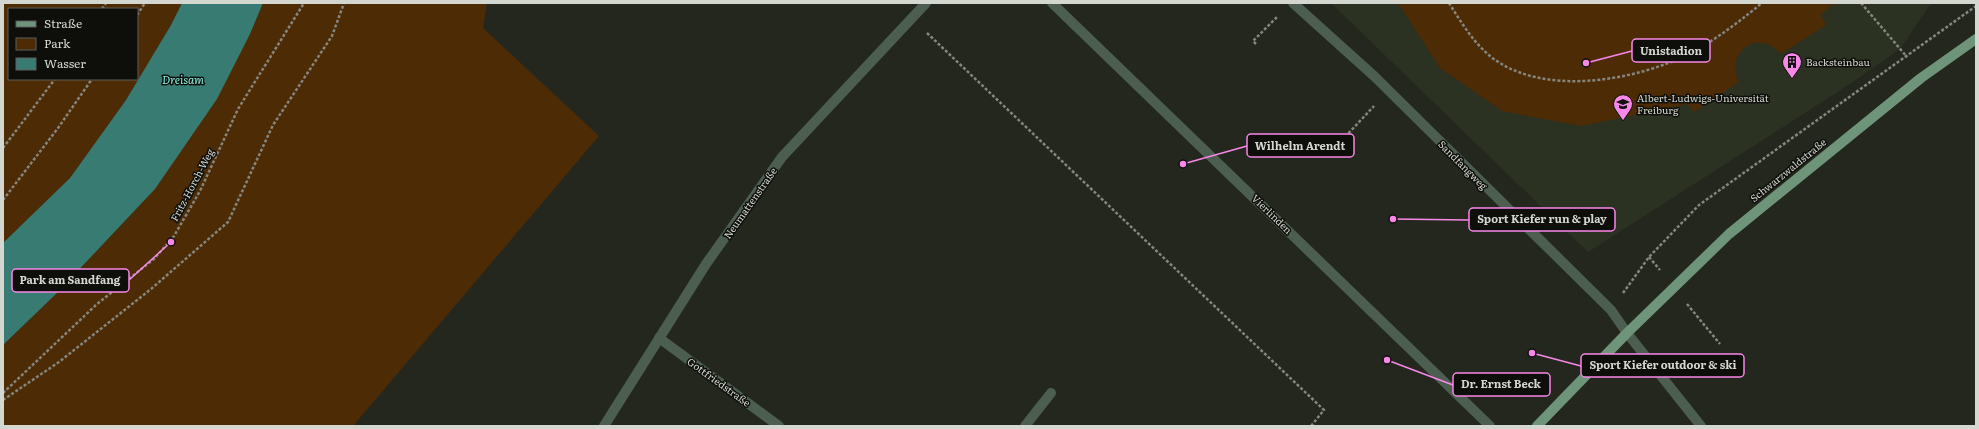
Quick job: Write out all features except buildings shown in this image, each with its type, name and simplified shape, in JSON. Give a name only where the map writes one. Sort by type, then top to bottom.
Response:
[{"type":"main road","name":"Schwarzwaldstraße","points":[[1538,426],[1627,333],[1729,234],[1921,78],[1976,39]]},
{"type":"street","name":"Neumattenstraße","points":[[604,426],[706,264],[782,157],[911,17],[926,3]]},
{"type":"street","name":"Vierlinden","points":[[1052,3],[1490,426]]},
{"type":"street","name":"Sandfangweg","points":[[1293,3],[1374,76],[1611,310],[1627,333]]},
{"type":"street","points":[[1627,333],[1701,426]]},
{"type":"street","name":"Gottfriedstraße","points":[[659,338],[779,426]]},
{"type":"street","points":[[1025,426],[1051,394]]},
{"type":"path","points":[[138,14],[145,3]]},
{"type":"path","name":"Fritz-Horch-Weg","points":[[3,393],[97,304],[154,259],[174,236],[200,191],[238,109],[304,3]]},
{"type":"path","points":[[3,400],[59,362],[145,294],[228,222],[273,125],[332,36],[344,3]]},
{"type":"path","points":[[1449,3],[1468,32],[1490,56],[1516,72],[1554,81],[1599,80],[1647,70],[1692,52],[1731,29],[1762,3]]},
{"type":"path","points":[[1861,3],[1907,57],[1921,78]]},
{"type":"path","points":[[1611,310],[1649,257],[1699,205],[1976,6]]},
{"type":"path","points":[[1256,44],[1253,41],[1280,14]]},
{"type":"path","points":[[911,17],[1324,410],[1311,426]]},
{"type":"path","points":[[3,148],[54,80]]},
{"type":"path","points":[[3,200],[91,80]]},
{"type":"path","points":[[1353,143],[1345,137],[1388,91]]},
{"type":"shaded area","name":"Albert-Ludwigs-Universität Freiburg","points":[[1331,3],[1931,3],[1900,49],[1850,84],[1588,252]]},
{"type":"green space","points":[[3,3],[182,3],[171,25],[138,80],[126,100],[70,178],[3,243]]},
{"type":"green space","points":[[263,3],[487,3],[483,28],[599,136],[353,426],[3,426],[3,345],[56,294],[155,189],[250,34]]},
{"type":"green space","points":[[1398,3],[1834,3],[1821,15],[1826,25],[1781,54],[1772,46],[1763,43],[1754,43],[1746,47],[1740,53],[1736,61],[1736,71],[1739,82],[1694,112],[1688,104],[1581,126],[1502,111],[1440,68]]},
{"type":"water","name":"Dreisam","points":[[182,3],[263,3],[250,34],[217,99],[155,189],[56,294],[3,345],[3,243],[70,178],[126,100],[171,25]]},
{"type":"place","name":"Unistadion","points":[[1586,63]]},
{"type":"place","name":"Backsteinbau","points":[[1792,79]]},
{"type":"place","name":"Albert-Ludwigs-Universität Freiburg","points":[[1623,121]]},
{"type":"place","name":"Wilhelm Arendt","points":[[1183,164]]},
{"type":"place","name":"Sport Kiefer run & play","points":[[1393,219]]},
{"type":"place","name":"Park am Sandfang","points":[[171,242]]},
{"type":"place","name":"Sport Kiefer outdoor & ski","points":[[1532,353]]},
{"type":"place","name":"Dr. Ernst Beck","points":[[1387,360]]}]
